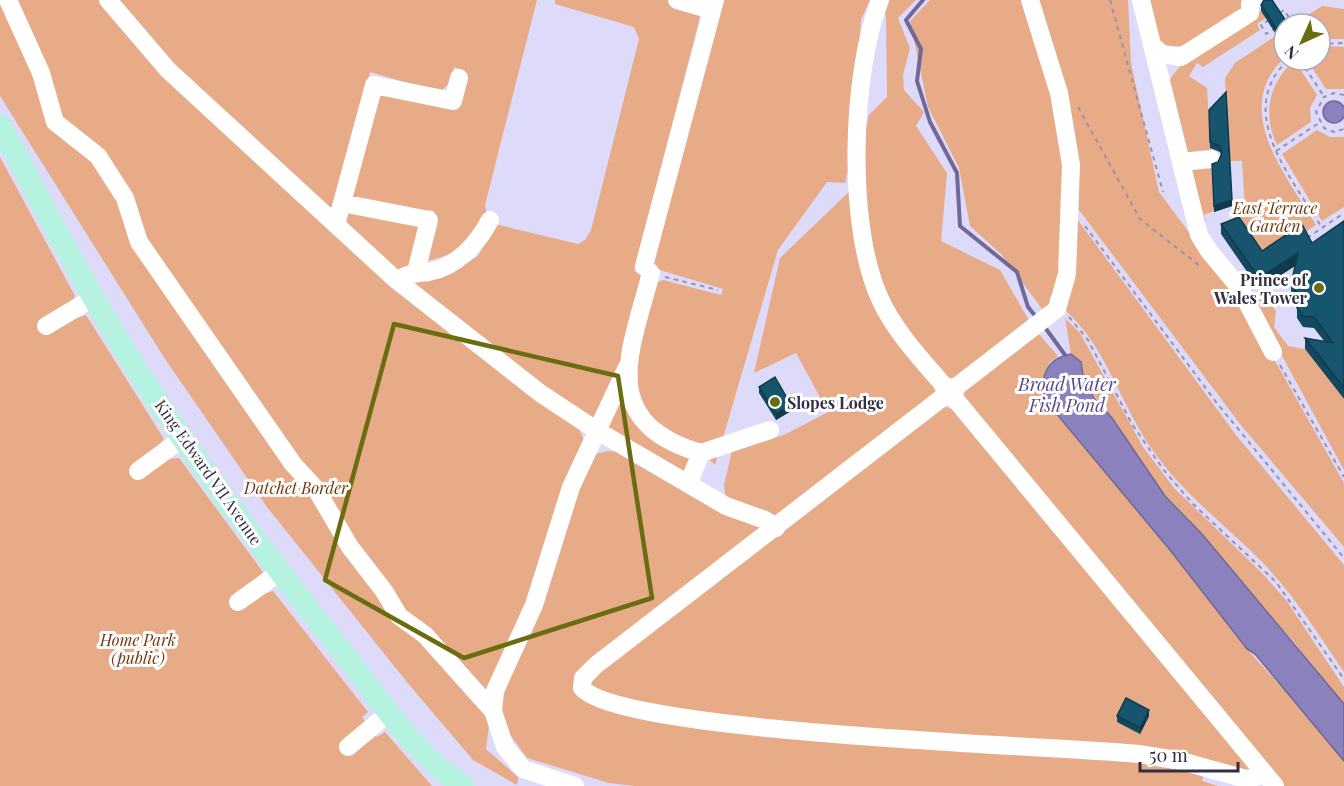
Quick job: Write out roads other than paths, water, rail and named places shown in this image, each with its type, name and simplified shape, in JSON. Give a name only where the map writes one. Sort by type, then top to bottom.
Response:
[{"type":"main road","name":"King Edward VII Avenue","points":[[0,125],[93,298],[183,438],[279,572],[390,712],[438,769],[463,786]]},
{"type":"lane","points":[[8,0],[41,73],[55,122],[98,156],[125,198],[139,242],[293,464],[316,489],[350,547],[384,591],[399,616],[425,636],[493,711],[505,747],[523,769],[575,786]]},
{"type":"lane","points":[[108,0],[168,70],[395,279],[540,393],[596,430],[689,482],[726,506],[765,520],[776,528]]},
{"type":"lane","points":[[493,711],[495,691],[534,605],[571,487],[627,366],[651,273],[644,266],[714,5],[677,0]]},
{"type":"lane","points":[[880,0],[870,26],[854,142],[864,249],[871,277],[886,311],[950,393],[1271,781]]},
{"type":"lane","points":[[1030,0],[1065,119],[1071,165],[1067,274],[1046,318],[596,665],[581,683],[585,692],[597,698],[664,714],[747,726],[1139,754],[1181,761],[1246,779],[1271,781]]},
{"type":"lane","points":[[1141,0],[1203,244],[1239,287],[1273,352]]},
{"type":"lane","points":[[1161,82],[1164,73],[1181,57],[1250,13],[1250,4],[1254,0]]},
{"type":"lane","points":[[1152,45],[1162,54],[1181,57]]},
{"type":"lane","points":[[336,225],[374,85],[453,101],[459,78]]},
{"type":"lane","points":[[1181,162],[1211,159]]},
{"type":"lane","points":[[342,203],[429,219],[416,272]]},
{"type":"lane","points":[[395,279],[416,272],[430,272],[460,258],[482,236],[490,220]]},
{"type":"lane","points":[[46,326],[93,298]]},
{"type":"lane","points":[[627,366],[628,388],[638,415],[671,444],[701,453],[770,430]]},
{"type":"lane","points":[[138,471],[183,438]]},
{"type":"lane","points":[[689,482],[701,453]]},
{"type":"lane","points":[[238,602],[279,572]]},
{"type":"lane","points":[[348,747],[390,712]]},
{"type":"water","points":[[1330,101],[1338,101],[1345,108],[1345,116],[1338,123],[1330,123],[1323,116],[1323,108]]},
{"type":"water","name":"Broad Water Fish Pond","points":[[1071,354],[1081,362],[1084,381],[1094,398],[1112,418],[1165,496],[1202,534],[1344,704],[1344,761],[1255,654],[1247,649],[1170,550],[1045,400],[1043,384],[1047,370],[1056,360]]},
{"type":"waterway","points":[[923,0],[906,20],[921,49],[917,81],[930,122],[957,173],[960,226],[1017,272],[1028,307],[1037,318]]},
{"type":"waterway","points":[[1044,326],[1065,355]]},
{"type":"place","name":"Prince of Wales Tower","points":[[1319,288]]},
{"type":"place","name":"Slopes Lodge","points":[[775,402]]},
{"type":"park label","name":"East Terrace Garden","points":[[1275,216]]},
{"type":"park label","name":"Datchet Border","points":[[296,487]]},
{"type":"park label","name":"Home Park (public)","points":[[138,648]]}]
